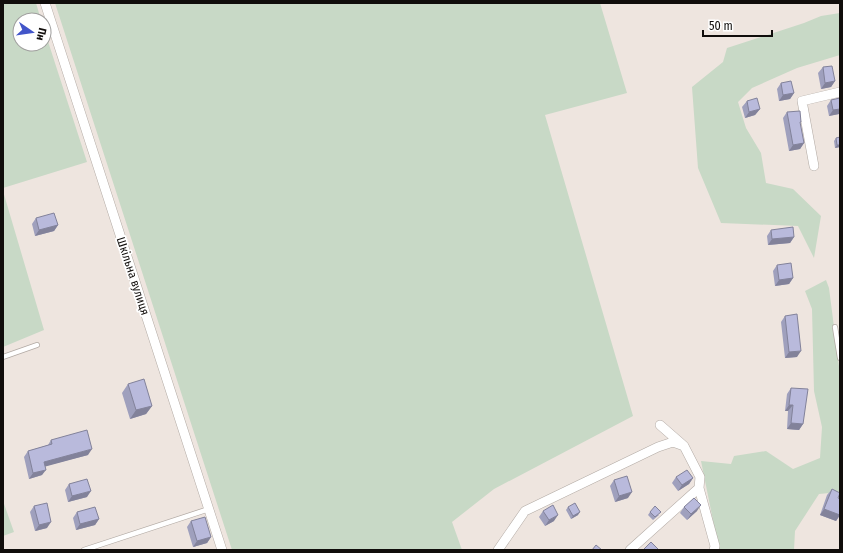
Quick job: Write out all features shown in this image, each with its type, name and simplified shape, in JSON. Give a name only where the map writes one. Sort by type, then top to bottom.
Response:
[{"type":"street","name":"Шкільна вулиця","points":[[44,3],[222,550]]},
{"type":"street","points":[[814,166],[802,101],[840,92]]},
{"type":"street","points":[[660,425],[684,446],[700,477],[699,488],[715,546],[714,550]]},
{"type":"street","points":[[498,550],[525,511],[658,447],[674,442],[684,446]]},
{"type":"street","points":[[630,550],[699,488]]},
{"type":"lane","points":[[835,327],[840,358]]},
{"type":"lane","points":[[3,357],[36,345]]},
{"type":"lane","points":[[84,550],[209,509]]},
{"type":"green space","points":[[3,3],[36,3],[39,12],[12,12],[12,52],[51,52],[87,162],[3,188]]},
{"type":"green space","points":[[55,3],[600,3],[627,93],[545,115],[633,416],[494,489],[452,522],[462,550],[232,550]]},
{"type":"green space","points":[[840,13],[840,55],[797,68],[752,88],[738,102],[746,128],[761,153],[766,183],[793,189],[821,216],[814,258],[798,226],[721,223],[698,168],[692,87],[723,62],[727,48],[821,16]]},
{"type":"green space","points":[[3,191],[44,330],[3,347]]},
{"type":"green space","points":[[826,280],[829,288],[840,374],[840,492],[819,494],[795,531],[794,550],[719,550],[701,461],[731,464],[734,456],[766,451],[793,469],[820,458],[822,427],[814,391],[812,309],[805,291]]},
{"type":"green space","points":[[3,501],[14,532],[3,536]]},
{"type":"building","points":[[832,66],[835,81],[825,83],[823,67]]},
{"type":"building","points":[[791,81],[794,93],[783,95],[781,83]]},
{"type":"building","points":[[757,98],[760,109],[749,112],[747,101]]},
{"type":"building","points":[[840,98],[840,109],[833,110],[831,100]]},
{"type":"building","points":[[800,111],[800,122],[804,143],[793,145],[787,112]]},
{"type":"building","points":[[840,137],[840,145],[837,145],[836,138]]},
{"type":"building","points":[[54,213],[58,225],[39,230],[36,218]]},
{"type":"building","points":[[793,227],[794,237],[772,239],[771,230]]},
{"type":"building","points":[[791,263],[793,278],[779,280],[777,265]]},
{"type":"building","points":[[797,314],[801,351],[789,352],[785,316]]},
{"type":"building","points":[[144,379],[152,406],[136,410],[128,384]]},
{"type":"building","points":[[791,388],[808,389],[803,424],[791,423],[793,405],[789,405]]},
{"type":"building","points":[[87,430],[92,449],[44,462],[46,470],[33,473],[28,451],[52,444],[51,440]]},
{"type":"building","points":[[687,470],[693,478],[682,485],[676,477]]},
{"type":"building","points":[[627,476],[632,492],[619,496],[614,480]]},
{"type":"building","points":[[87,479],[91,491],[72,496],[69,484]]},
{"type":"building","points":[[832,489],[840,493],[838,498],[840,499],[840,515],[824,509]]},
{"type":"building","points":[[694,498],[701,505],[691,514],[684,507]]},
{"type":"building","points":[[47,503],[51,522],[39,525],[34,506]]},
{"type":"building","points":[[575,503],[580,512],[573,516],[568,507]]},
{"type":"building","points":[[553,505],[558,515],[549,520],[543,511]]},
{"type":"building","points":[[655,506],[661,512],[655,517],[650,512]]},
{"type":"building","points":[[95,507],[99,519],[80,524],[77,512]]},
{"type":"building","points":[[205,517],[211,537],[197,541],[191,521]]},
{"type":"building","points":[[651,542],[659,550],[643,550]]},
{"type":"building","points":[[596,545],[602,550],[592,550]]}]
